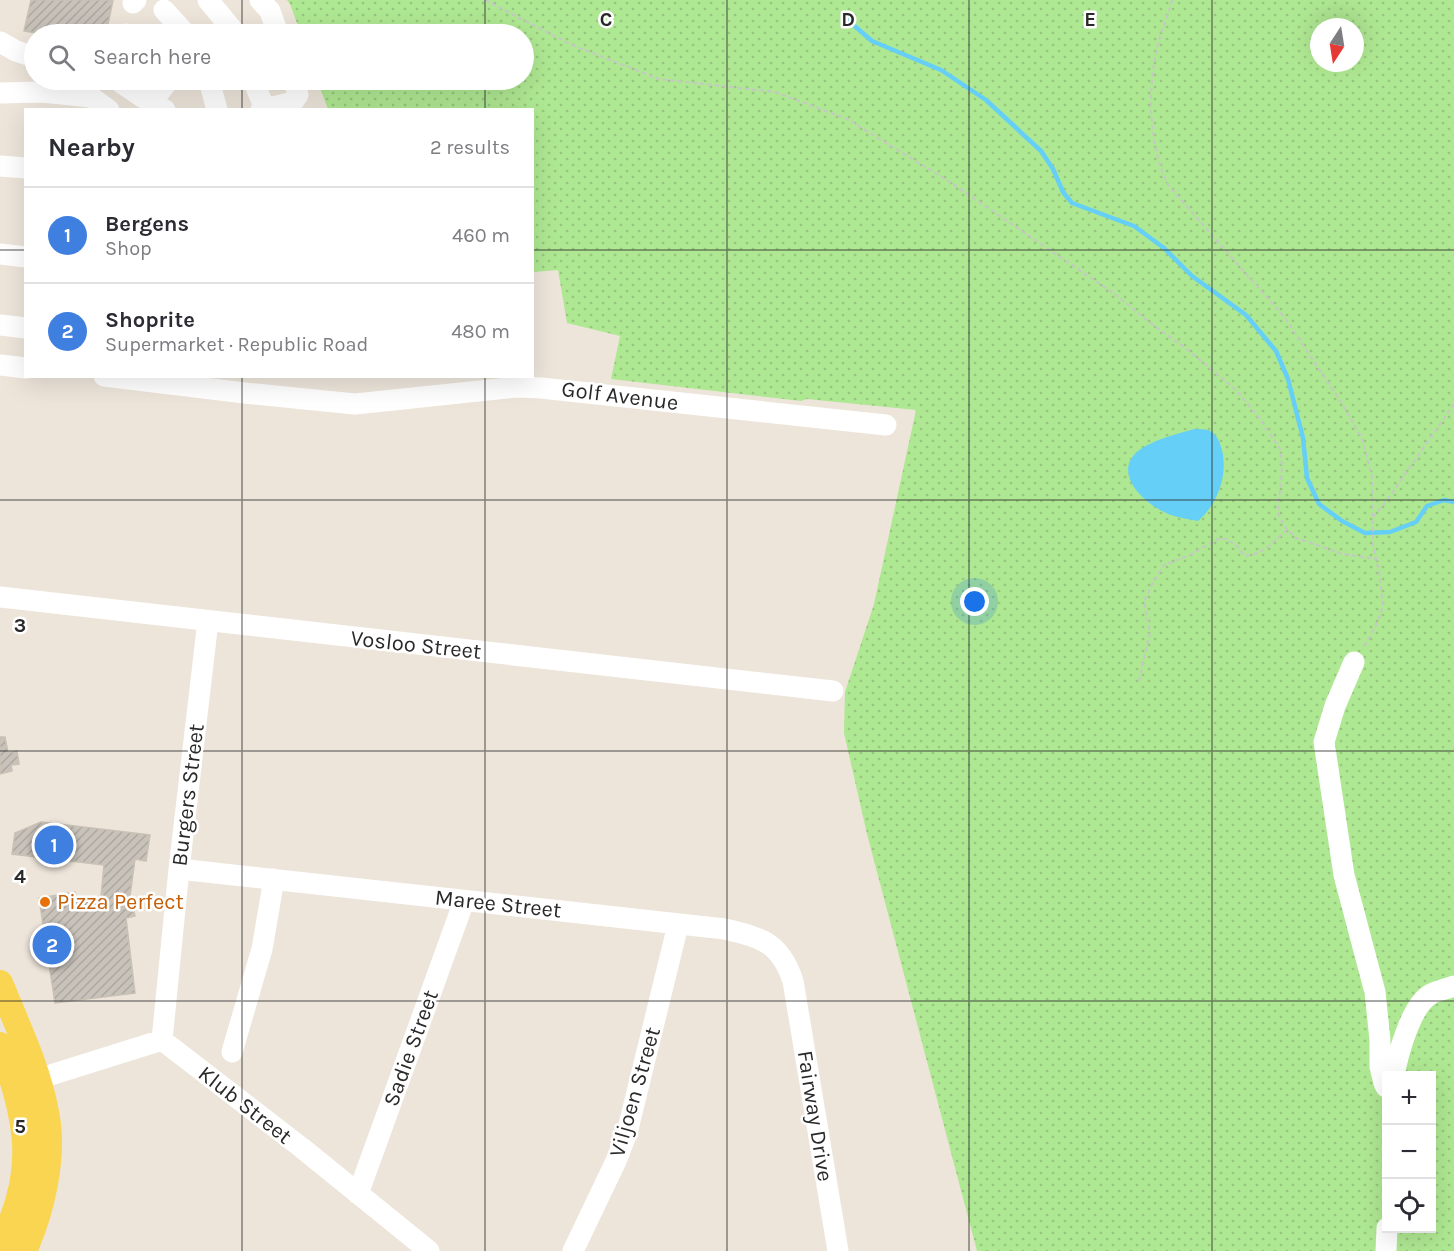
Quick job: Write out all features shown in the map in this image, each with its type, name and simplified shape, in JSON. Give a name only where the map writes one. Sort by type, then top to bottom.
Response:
[{"type":"main road","points":[[0,983],[38,1079],[46,1112],[49,1143],[41,1203],[24,1251]]},
{"type":"main road","points":[[0,1046],[22,1109],[26,1149],[19,1202],[0,1245]]},
{"type":"street","points":[[208,0],[228,24]]},
{"type":"street","points":[[260,0],[270,11],[275,24]]},
{"type":"street","points":[[164,10],[177,24]]},
{"type":"street","points":[[0,42],[24,54]]},
{"type":"street","points":[[132,90],[157,107],[165,90]]},
{"type":"street","points":[[212,90],[216,108]]},
{"type":"street","points":[[257,90],[263,108]]},
{"type":"street","points":[[267,108],[293,102],[297,99],[297,90]]},
{"type":"street","points":[[0,93],[42,92],[91,97],[106,108]]},
{"type":"street","points":[[0,166],[24,168]]},
{"type":"street","points":[[0,254],[24,257]]},
{"type":"street","points":[[0,326],[24,328]]},
{"type":"street","points":[[0,365],[24,368]]},
{"type":"street","name":"Golf Avenue","points":[[138,378],[171,380],[325,402],[355,404],[518,387],[541,388],[886,425]]},
{"type":"street","name":"Vosloo Street","points":[[0,597],[833,691]]},
{"type":"street","name":"Burgers Street","points":[[162,1040],[208,621]]},
{"type":"street","points":[[1354,662],[1335,706],[1324,742],[1344,875],[1378,1008],[1382,1075]]},
{"type":"street","name":"Maree Street","points":[[179,869],[559,910],[678,926],[725,929],[757,938],[770,945],[780,953],[793,981]]},
{"type":"street","points":[[232,1053],[262,949],[274,879]]},
{"type":"street","name":"Sadie Street","points":[[358,1194],[465,901]]},
{"type":"street","name":"Viljoen Street","points":[[573,1251],[627,1133],[678,926]]},
{"type":"street","name":"Fairway Drive","points":[[793,981],[838,1251]]},
{"type":"street","points":[[1395,1071],[1406,1033],[1422,1002],[1431,994],[1454,986]]},
{"type":"street","points":[[38,1079],[162,1040]]},
{"type":"street","name":"Klub Street","points":[[162,1040],[429,1251]]},
{"type":"street","points":[[1386,1251],[1387,1233]]},
{"type":"path","points":[[485,0],[531,24]]},
{"type":"path","points":[[1172,0],[1157,47],[1152,80],[1153,126],[1159,166],[1168,185],[1286,318],[1362,438],[1372,477],[1373,542],[1383,606],[1377,623],[1354,662]]},
{"type":"path","points":[[534,25],[572,45],[659,79],[775,92],[847,119],[950,182],[1116,296],[1183,346],[1235,389],[1280,448],[1282,466],[1278,513],[1296,538],[1343,554],[1377,559]]},
{"type":"path","points":[[1373,517],[1454,404]]},
{"type":"path","points":[[1139,681],[1150,632],[1144,602],[1164,565],[1190,555],[1218,538],[1226,539],[1236,545],[1244,555],[1250,556],[1262,550],[1288,529]]},
{"type":"green space","points":[[287,0],[1454,0],[1454,1251],[977,1251],[867,834],[844,733],[845,692],[874,604],[916,410],[807,399],[801,401],[611,379],[620,336],[567,323],[558,270],[534,272],[534,108],[328,108],[321,90],[534,90],[534,24],[297,24]]},
{"type":"water","points":[[1194,429],[1208,430],[1216,436],[1224,464],[1217,496],[1198,521],[1171,515],[1152,505],[1135,489],[1128,470],[1130,460],[1144,447]]},
{"type":"building","points":[[31,0],[113,0],[108,24],[26,24]]},
{"type":"building","points":[[0,737],[5,737],[8,753],[17,751],[19,764],[11,765],[12,771],[0,774]]},
{"type":"building","points":[[41,822],[150,835],[146,861],[135,859],[130,896],[135,916],[126,918],[135,993],[55,1003],[39,898],[75,892],[77,900],[101,897],[104,865],[12,854],[15,833]]},
{"type":"waterway","points":[[844,17],[872,41],[941,70],[986,100],[1041,151],[1053,169],[1063,192],[1072,203],[1134,226],[1164,248],[1192,276],[1246,315],[1276,351],[1288,379],[1303,438],[1307,478],[1319,504],[1342,521],[1365,533],[1390,532],[1416,522],[1427,506],[1444,500],[1454,502]]},
{"type":"place","name":"Bergens","points":[[54,845]]},
{"type":"place","name":"Pizza Perfect","points":[[45,902]]},
{"type":"place","name":"Shoprite","points":[[52,945]]}]
